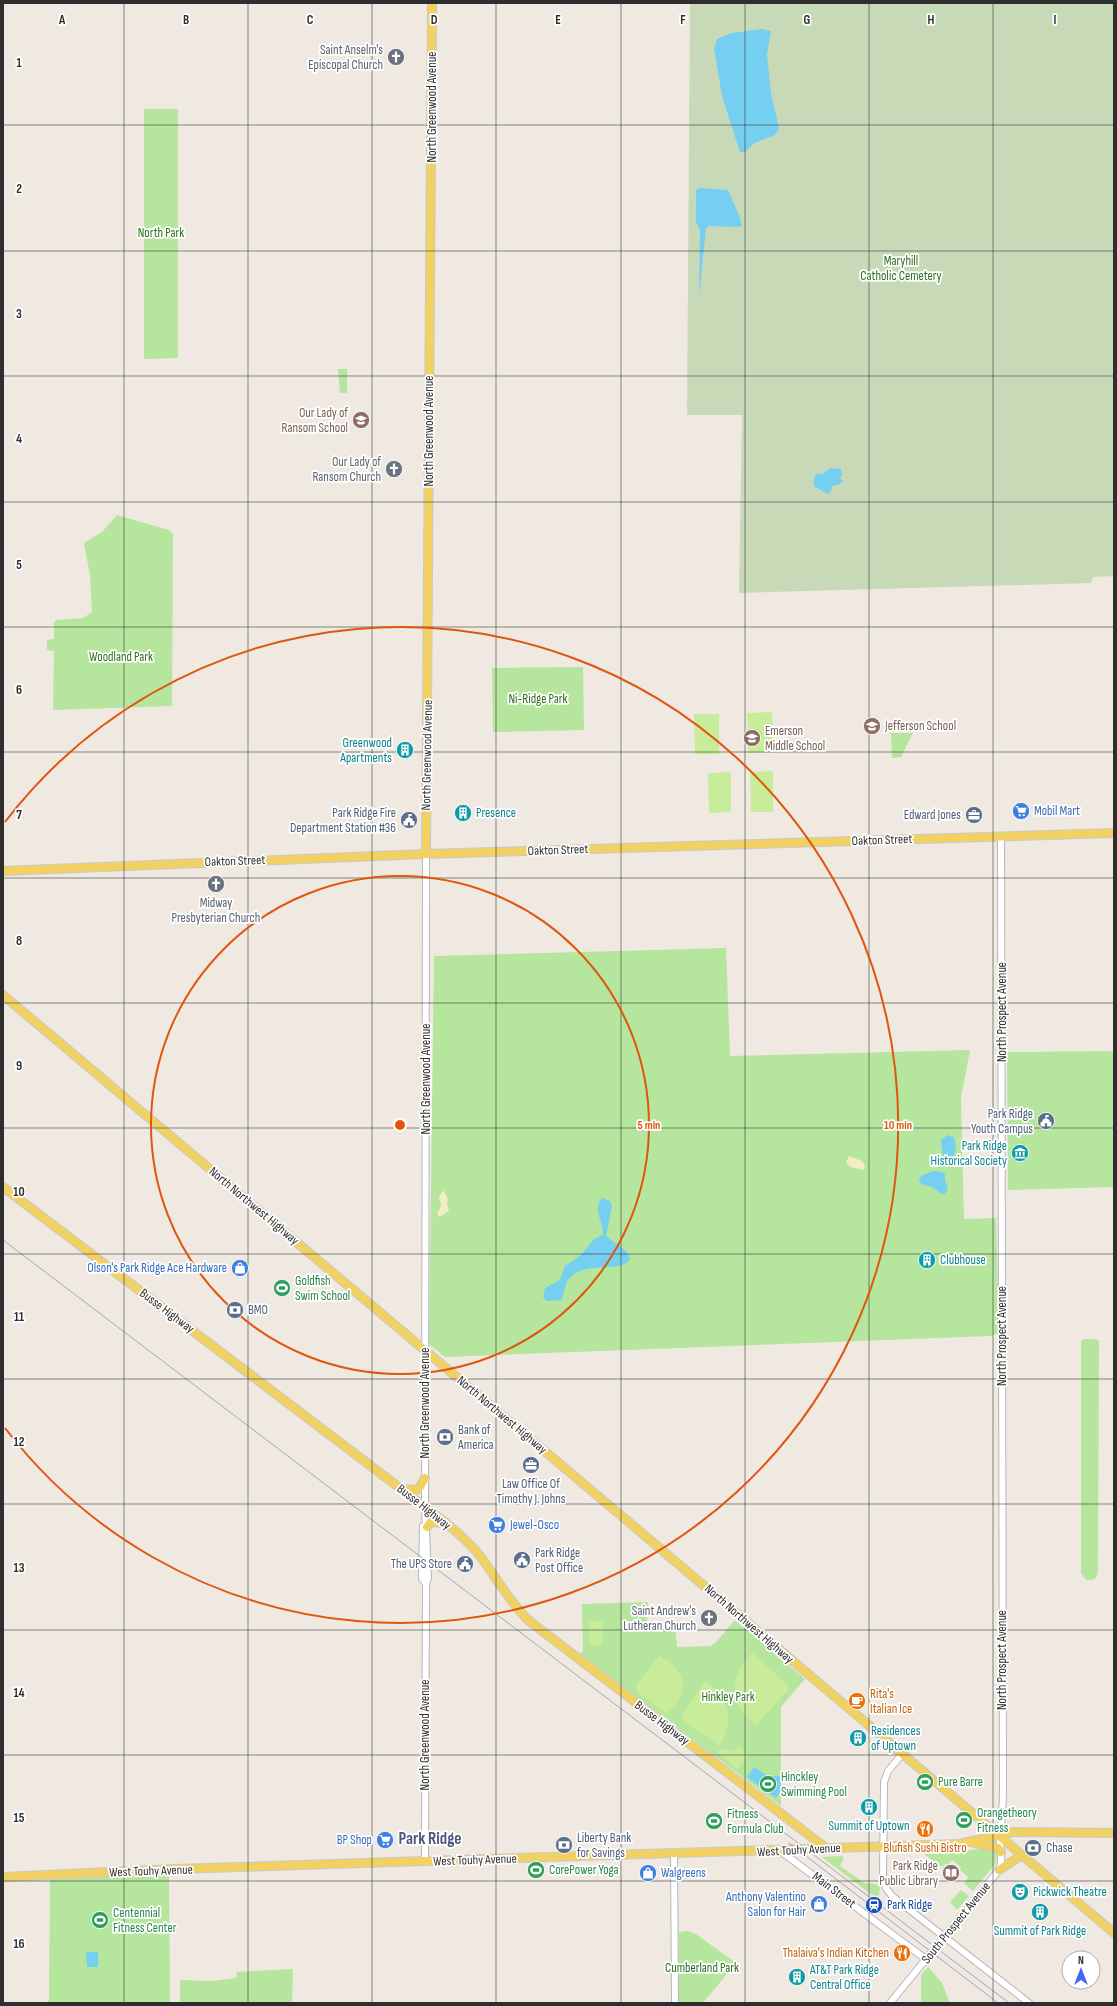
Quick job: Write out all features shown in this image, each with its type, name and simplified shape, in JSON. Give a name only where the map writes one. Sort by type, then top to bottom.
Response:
[{"type":"main road","name":"North Greenwood Avenue","points":[[426,854],[432,3]]},
{"type":"main road","name":"Oakton Street","points":[[3,871],[426,854],[1114,832]]},
{"type":"main road","name":"North Northwest Highway","points":[[3,995],[903,1753],[1114,1934]]},
{"type":"main road","name":"Busse Highway","points":[[3,1186],[446,1523],[466,1540],[479,1555],[511,1602],[528,1620],[826,1848]]},
{"type":"main road","points":[[401,1489],[416,1490],[420,1487],[425,1478]]},
{"type":"main road","points":[[427,1527],[431,1522],[446,1523]]},
{"type":"main road","name":"West Touhy Avenue","points":[[3,1877],[884,1847],[970,1842],[1013,1832],[1114,1833]]},
{"type":"main road","points":[[970,1842],[993,1846],[998,1848],[1001,1852]]},
{"type":"main road","points":[[999,1870],[1022,1855]]},
{"type":"street","name":"North Prospect Avenue","points":[[1000,1836],[1002,1828],[1003,1788],[1001,836]]},
{"type":"street","name":"North Greenwood Avenue","points":[[425,1862],[426,1584],[428,1578],[425,1507],[426,854]]},
{"type":"street","name":"North Greenwood Avenue","points":[[425,1507],[423,1516],[422,1578],[426,1584]]},
{"type":"street","points":[[903,1753],[888,1771],[884,1782],[884,1879],[889,1893],[944,1938],[1029,2003]]},
{"type":"street","name":"South Prospect Avenue","points":[[890,2003],[927,1960],[999,1870],[1001,1865],[1000,1836]]},
{"type":"street","name":"Main Street","points":[[779,1850],[816,1876],[927,1960]]},
{"type":"street","points":[[674,1854],[675,2003]]},
{"type":"green space","name":"Maryhill Catholic Cemetery","points":[[690,3],[1114,3],[1114,576],[1093,577],[1091,583],[739,593],[742,415],[687,415]]},
{"type":"green space","name":"North Park","points":[[144,109],[178,109],[178,358],[144,359]]},
{"type":"green space","points":[[338,369],[347,369],[347,393],[340,393]]},
{"type":"green space","name":"Woodland Park","points":[[117,515],[169,530],[173,534],[172,706],[53,710],[54,651],[47,650],[47,640],[54,639],[54,623],[56,620],[83,618],[92,612],[90,575],[84,543],[102,532]]},
{"type":"green space","name":"Ni-Ridge Park","points":[[583,667],[584,730],[493,732],[492,668]]},
{"type":"green space","points":[[772,712],[773,752],[748,753],[747,713]]},
{"type":"green space","points":[[694,714],[719,714],[719,754],[695,754]]},
{"type":"green space","points":[[891,733],[913,733],[901,757],[892,758]]},
{"type":"green space","points":[[773,771],[773,812],[751,812],[750,772]]},
{"type":"green space","points":[[731,772],[731,812],[709,813],[708,773]]},
{"type":"green space","points":[[726,948],[730,1056],[970,1050],[961,1098],[964,1219],[996,1218],[999,1333],[990,1336],[445,1357],[429,1344],[434,956]]},
{"type":"green space","points":[[1114,1051],[1114,1187],[1008,1190],[1007,1052]]},
{"type":"green space","points":[[1083,1339],[1096,1339],[1099,1341],[1098,1571],[1096,1578],[1092,1580],[1086,1580],[1081,1573],[1081,1342]]},
{"type":"green space","name":"Hinkley Park","points":[[648,1602],[647,1625],[649,1628],[675,1628],[677,1647],[711,1646],[735,1620],[805,1679],[781,1707],[781,1806],[580,1654],[583,1651],[582,1604]]},
{"type":"green space","points":[[603,1621],[603,1645],[589,1645],[589,1622]]},
{"type":"green space","points":[[752,1653],[788,1685],[788,1690],[756,1725],[740,1709],[736,1699],[735,1690],[739,1671],[744,1662]]},
{"type":"green space","points":[[659,1656],[674,1666],[683,1682],[681,1697],[667,1714],[637,1692],[636,1685]]},
{"type":"green space","points":[[705,1681],[720,1694],[727,1710],[727,1728],[719,1746],[683,1721],[682,1716]]},
{"type":"green space","points":[[739,1747],[749,1755],[737,1769],[717,1753],[722,1748],[732,1752]]},
{"type":"green space","points":[[992,1848],[997,1852],[996,1863],[973,1891],[964,1883],[968,1877],[960,1870],[961,1867],[952,1860],[947,1865],[945,1864],[942,1867],[924,1854]]},
{"type":"green space","points":[[841,1856],[844,1858],[840,1866],[864,1883],[876,1884],[880,1887],[879,1896],[872,1895],[822,1857]]},
{"type":"green space","points":[[169,1874],[170,2003],[47,2003],[49,2000],[50,1880]]},
{"type":"green space","points":[[961,1890],[969,1896],[957,1910],[950,1902]]},
{"type":"green space","name":"Cumberland Park","points":[[688,1931],[696,1934],[736,1963],[703,2003],[679,2003],[679,1932]]},
{"type":"green space","points":[[928,1967],[942,1983],[950,2003],[921,2003],[921,1975]]},
{"type":"green space","points":[[293,1969],[292,2003],[180,2003],[180,1980],[212,1981],[236,1978],[237,1972]]},
{"type":"sand","points":[[849,1156],[862,1161],[865,1166],[864,1170],[850,1167],[846,1162]]},
{"type":"sand","points":[[443,1190],[448,1199],[447,1204],[449,1211],[439,1217],[437,1214],[441,1206],[439,1198]]},
{"type":"water","points":[[762,29],[771,31],[767,54],[771,93],[779,128],[775,135],[754,143],[745,152],[740,152],[722,96],[714,48],[717,39],[732,33]]},
{"type":"water","points":[[700,188],[728,190],[742,225],[739,227],[709,226],[706,228],[699,297],[700,230],[696,222],[696,190]]},
{"type":"water","points":[[831,468],[841,469],[842,474],[840,478],[843,481],[840,484],[832,486],[831,491],[828,494],[815,487],[813,482],[816,474],[822,474]]},
{"type":"water","points":[[948,1135],[953,1137],[955,1140],[956,1148],[953,1161],[949,1167],[943,1161],[941,1144],[942,1139]]},
{"type":"water","points":[[933,1171],[942,1172],[945,1174],[948,1190],[944,1194],[932,1187],[921,1184],[919,1181],[921,1176]]},
{"type":"water","points":[[602,1198],[610,1201],[612,1206],[606,1236],[627,1252],[630,1259],[625,1264],[618,1266],[593,1268],[576,1273],[567,1281],[561,1300],[547,1301],[543,1297],[545,1288],[560,1280],[565,1266],[581,1255],[594,1239],[603,1235],[598,1211],[599,1202]]},
{"type":"water","name":"Hinckley Swimming Pool","points":[[754,1767],[768,1776],[780,1776],[781,1791],[776,1798],[747,1777]]},
{"type":"water","points":[[86,1952],[98,1952],[98,1967],[87,1967]]},
{"type":"railway","points":[[3,1240],[1009,2003]]},
{"type":"railway","points":[[789,1843],[998,2003]]},
{"type":"place","name":"Saint Anselm's Episcopal Church","points":[[396,57]]},
{"type":"place","name":"Our Lady of Ransom School","points":[[361,420]]},
{"type":"place","name":"Our Lady of Ransom Church","points":[[394,469]]},
{"type":"place","name":"Jefferson School","points":[[872,726]]},
{"type":"place","name":"Emerson Middle School","points":[[752,738]]},
{"type":"place","name":"Greenwood Apartments","points":[[405,750]]},
{"type":"place","name":"Mobil Mart","points":[[1021,811]]},
{"type":"place","name":"Presence","points":[[463,813]]},
{"type":"place","name":"Edward Jones","points":[[974,815]]},
{"type":"place","name":"Park Ridge Fire Department Station #36","points":[[409,820]]},
{"type":"place","name":"Midway Presbyterian Church","points":[[216,884]]},
{"type":"place","name":"Park Ridge Youth Campus","points":[[1046,1121]]},
{"type":"place","name":"Park Ridge Historical Society","points":[[1020,1153]]},
{"type":"place","name":"Clubhouse","points":[[927,1260]]},
{"type":"place","name":"Olson's Park Ridge Ace Hardware","points":[[240,1268]]},
{"type":"place","name":"Goldfish Swim School","points":[[282,1288]]},
{"type":"place","name":"BMO","points":[[235,1310]]},
{"type":"place","name":"Bank of America","points":[[445,1437]]},
{"type":"place","name":"Law Office Of Timothy J. Johns","points":[[531,1465]]},
{"type":"place","name":"Jewel-Osco","points":[[497,1525]]},
{"type":"place","name":"Park Ridge Post Office","points":[[522,1560]]},
{"type":"place","name":"The UPS Store","points":[[465,1564]]},
{"type":"place","name":"Saint Andrew's Lutheran Church","points":[[709,1618]]},
{"type":"place","name":"Rita's Italian Ice","points":[[857,1701]]},
{"type":"place","name":"Residences of Uptown","points":[[858,1738]]},
{"type":"place","name":"Pure Barre","points":[[925,1782]]},
{"type":"place","name":"Hinckley Swimming Pool","points":[[768,1784]]},
{"type":"place","name":"Summit of Uptown","points":[[869,1807]]},
{"type":"place","name":"Orangetheory Fitness","points":[[964,1820]]},
{"type":"place","name":"Fitness Formula Club","points":[[714,1821]]},
{"type":"place","name":"Blufish Sushi Bistro","points":[[925,1829]]},
{"type":"place","name":"BP Shop","points":[[385,1840]]},
{"type":"place","name":"Liberty Bank for Savings","points":[[564,1845]]},
{"type":"place","name":"Chase","points":[[1033,1848]]},
{"type":"place","name":"CorePower Yoga","points":[[536,1870]]},
{"type":"place","name":"Walgreens","points":[[648,1873]]},
{"type":"place","name":"Park Ridge Public Library","points":[[951,1873]]},
{"type":"place","name":"Pickwick Theatre","points":[[1020,1892]]},
{"type":"place","name":"Anthony Valentino Salon for Hair","points":[[819,1904]]},
{"type":"place","name":"Park Ridge","points":[[874,1905]]},
{"type":"place","name":"Summit of Park Ridge","points":[[1040,1912]]},
{"type":"place","name":"Centennial Fitness Center","points":[[100,1920]]},
{"type":"place","name":"Thalaiva's Indian Kitchen","points":[[902,1953]]},
{"type":"place","name":"AT&T Park Ridge Central Office","points":[[797,1977]]},
{"type":"district","name":"Park Ridge","points":[[430,1839]]}]
